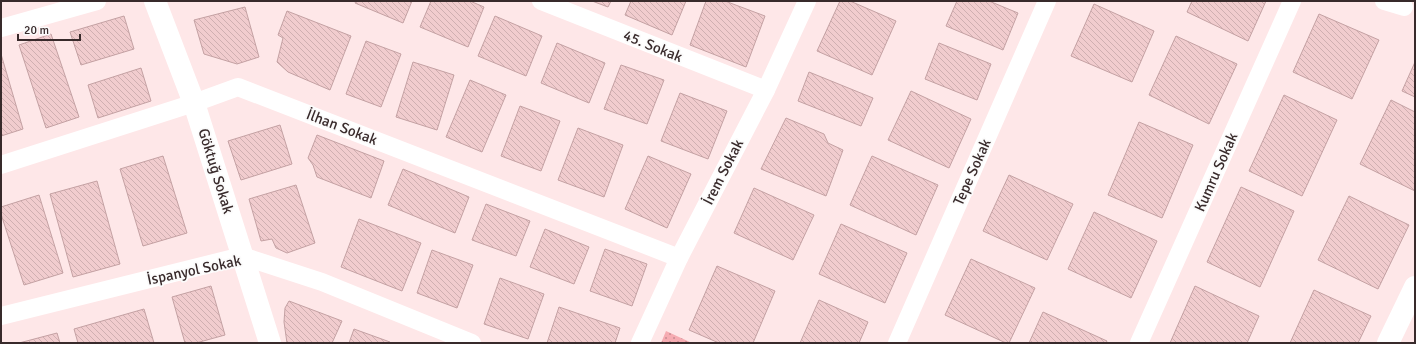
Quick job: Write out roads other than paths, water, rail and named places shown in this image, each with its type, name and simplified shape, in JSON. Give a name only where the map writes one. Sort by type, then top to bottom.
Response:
[{"type":"street","points":[[1,28],[97,1]]},
{"type":"street","name":"Göktuğ Sokak","points":[[155,1],[194,103],[270,343]]},
{"type":"street","name":"45. Sokak","points":[[541,1],[766,90]]},
{"type":"street","name":"İrem Sokak","points":[[640,343],[679,258],[766,90],[807,1]]},
{"type":"street","name":"Tepe Sokak","points":[[897,343],[1047,1]]},
{"type":"street","name":"Kumru Sokak","points":[[1139,343],[1292,1]]},
{"type":"street","points":[[1384,1],[1404,7]]},
{"type":"street","name":"İlhan Sokak","points":[[1,165],[194,103],[238,87],[679,258]]},
{"type":"street","name":"İspanyol Sokak","points":[[1,316],[242,256],[322,282],[464,342]]},
{"type":"street","points":[[1388,343],[1415,287]]}]
